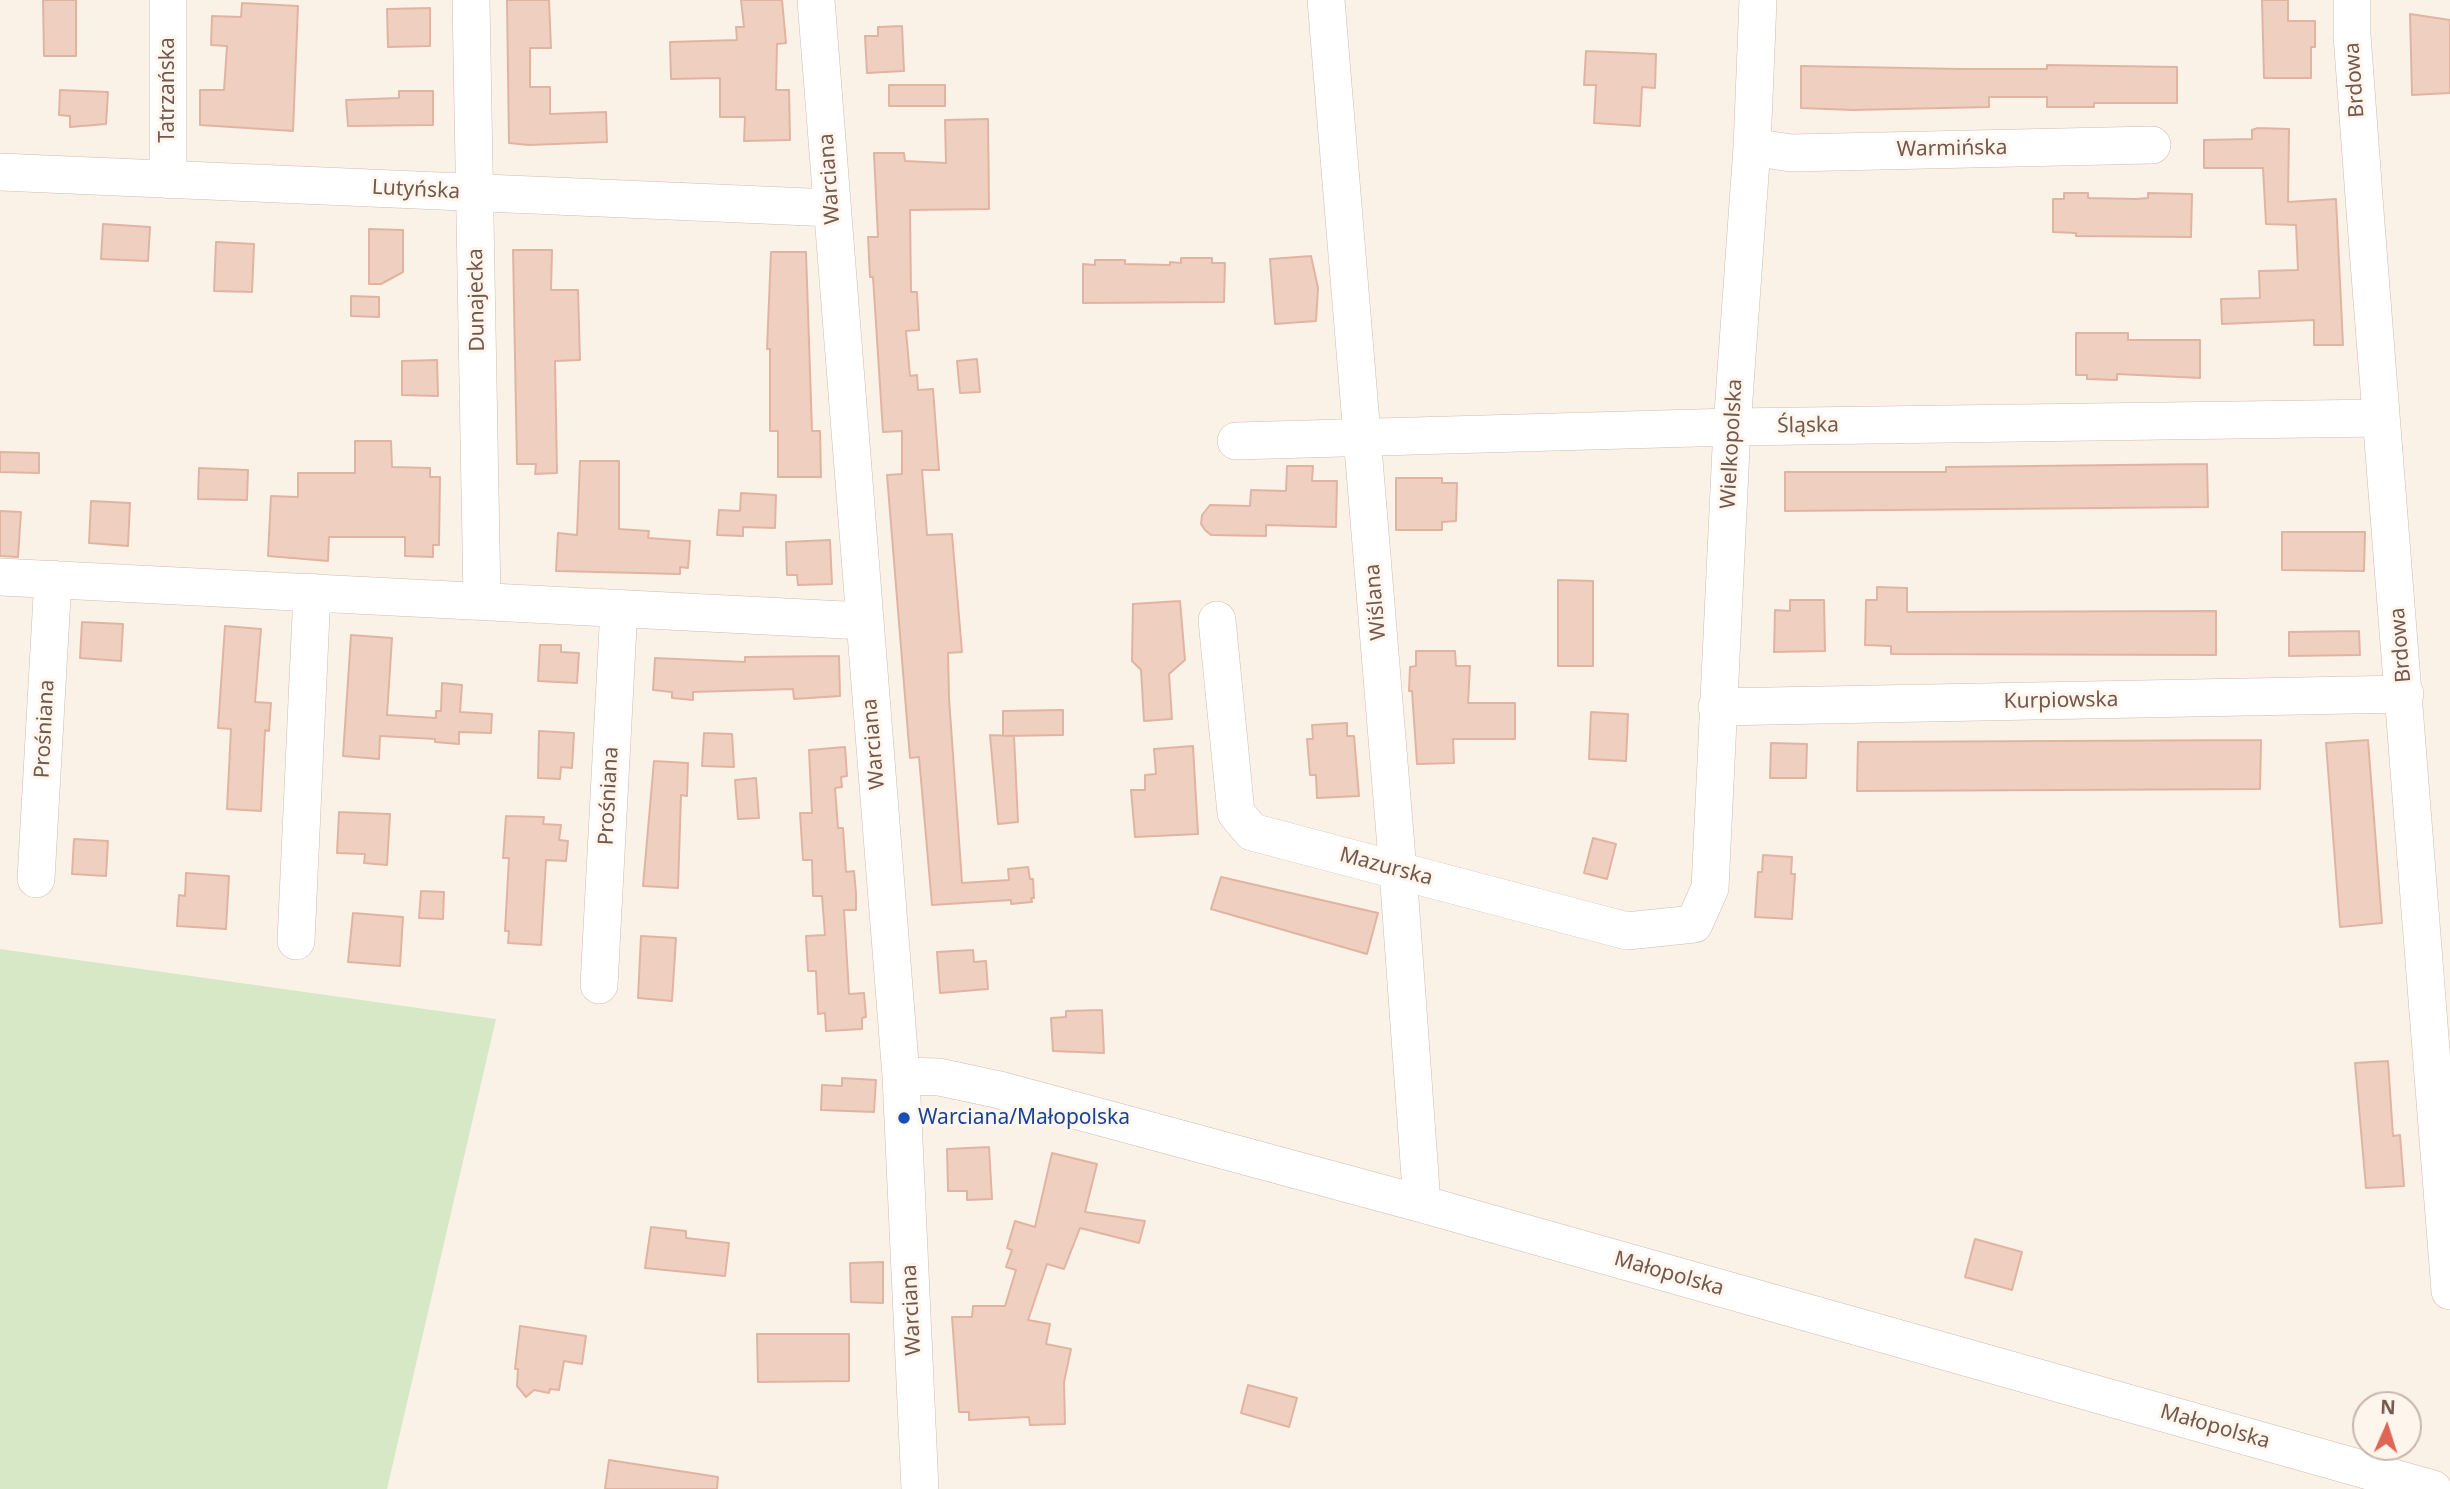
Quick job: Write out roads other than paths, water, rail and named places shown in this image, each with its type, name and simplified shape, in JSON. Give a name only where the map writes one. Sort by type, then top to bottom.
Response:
[{"type":"street","name":"Tatrzańska","points":[[168,0],[168,180]]},
{"type":"street","name":"Dunajecka","points":[[471,0],[482,600]]},
{"type":"street","name":"Warciana","points":[[816,0],[901,1076],[920,1489]]},
{"type":"street","name":"Wiślana","points":[[1326,0],[1398,871],[1422,1204]]},
{"type":"street","name":"Wielkopolska","points":[[1710,888],[1732,427],[1752,148],[1758,0]]},
{"type":"street","name":"Brdowa","points":[[2352,0],[2352,35],[2381,418],[2405,694],[2450,1291]]},
{"type":"street","name":"Warmińska","points":[[1752,148],[1791,153],[2152,145]]},
{"type":"street","name":"Lutyńska","points":[[0,172],[832,208]]},
{"type":"street","name":"Śląska","points":[[1236,440],[1363,439],[1732,427],[2381,418]]},
{"type":"street","points":[[0,577],[864,621]]},
{"type":"street","name":"Prośniana","points":[[36,879],[53,579]]},
{"type":"street","points":[[296,941],[312,592]]},
{"type":"street","name":"Prośniana","points":[[599,985],[619,608]]},
{"type":"street","name":"Mazurska","points":[[1217,620],[1236,813],[1252,832],[1628,931],[1694,924],[1710,888]]},
{"type":"street","name":"Kurpiowska","points":[[1717,707],[2405,694]]},
{"type":"street","name":"Małopolska","points":[[901,1076],[939,1077],[1000,1090],[1422,1204],[2433,1489]]},
{"type":"place","name":"Warciana/Małopolska","points":[[904,1118]]}]
